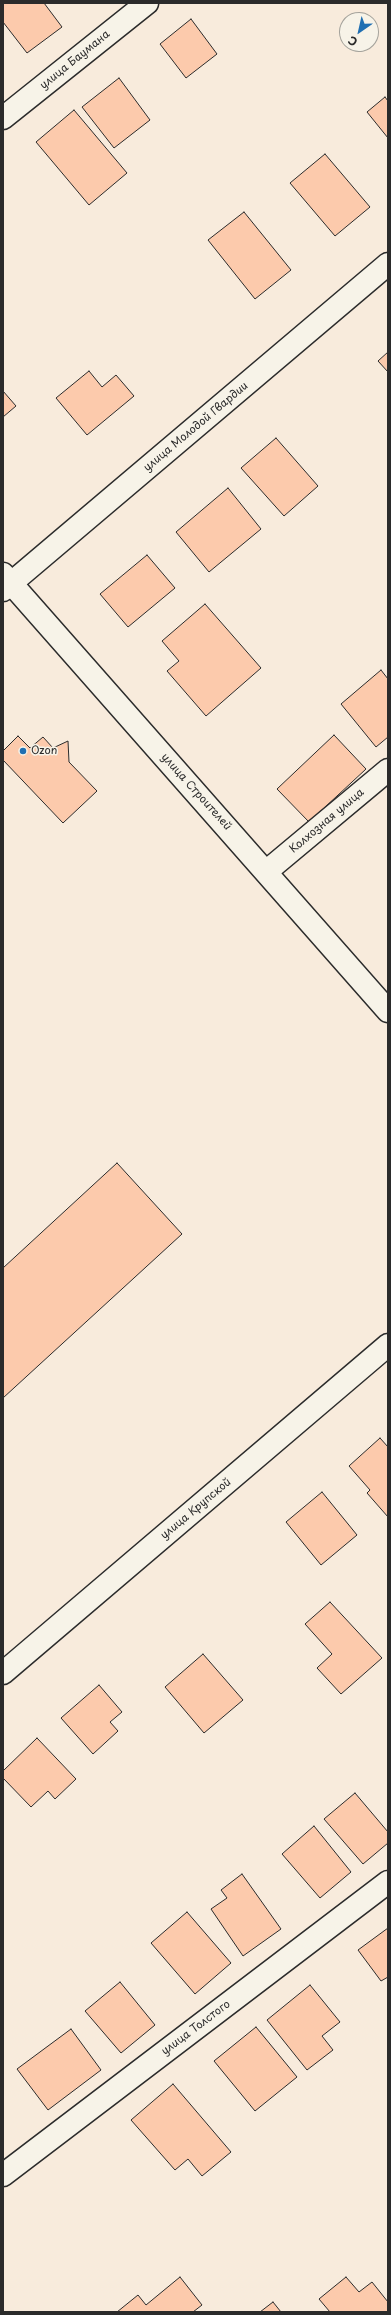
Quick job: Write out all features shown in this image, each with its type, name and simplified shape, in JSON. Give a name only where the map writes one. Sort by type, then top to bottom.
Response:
[{"type":"street","name":"улица Баумана","points":[[3,118],[147,3]]},
{"type":"street","name":"улица Молодой Гвардии","points":[[6,582],[388,264]]},
{"type":"street","name":"улица Строителей","points":[[6,582],[267,871],[388,1011]]},
{"type":"street","name":"Колхозная улица","points":[[267,871],[388,770]]},
{"type":"street","name":"улица Крупской","points":[[3,1673],[388,1345]]},
{"type":"street","name":"улица Толстого","points":[[3,2175],[388,1882]]},
{"type":"building","points":[[3,3],[44,3],[62,27],[27,53],[3,22]]},
{"type":"building","points":[[191,19],[217,54],[186,78],[160,44]]},
{"type":"building","points":[[119,78],[150,120],[114,148],[82,107]]},
{"type":"building","points":[[385,97],[388,101],[388,138],[367,112]]},
{"type":"building","points":[[74,110],[127,173],[89,205],[36,142]]},
{"type":"building","points":[[325,154],[370,207],[335,236],[290,183]]},
{"type":"building","points":[[244,212],[291,270],[255,299],[208,240]]},
{"type":"building","points":[[388,352],[388,372],[378,361]]},
{"type":"building","points":[[89,371],[102,387],[116,375],[134,396],[87,435],[56,398]]},
{"type":"building","points":[[3,391],[16,406],[3,417]]},
{"type":"building","points":[[276,438],[318,486],[284,516],[241,468]]},
{"type":"building","points":[[228,488],[261,529],[209,572],[176,532]]},
{"type":"building","points":[[147,555],[175,588],[128,627],[100,594]]},
{"type":"building","points":[[205,604],[261,668],[206,716],[167,671],[179,661],[162,641]]},
{"type":"building","points":[[381,670],[388,679],[388,737],[376,747],[341,704]]},
{"type":"building","points":[[334,735],[366,769],[309,822],[277,789]]},
{"type":"building","points":[[18,736],[30,748],[43,737],[53,748],[68,741],[69,762],[97,791],[63,823],[3,760],[3,751]]},
{"type":"building","points":[[117,1163],[182,1234],[3,1398],[3,1268]]},
{"type":"building","points":[[380,1438],[388,1447],[388,1517],[367,1493],[370,1490],[349,1466]]},
{"type":"building","points":[[322,1492],[357,1535],[321,1565],[286,1522]]},
{"type":"building","points":[[330,1602],[382,1658],[341,1694],[317,1668],[332,1654],[305,1624]]},
{"type":"building","points":[[203,1654],[243,1700],[204,1733],[165,1687]]},
{"type":"building","points":[[99,1685],[122,1712],[110,1722],[118,1731],[93,1754],[61,1718]]},
{"type":"building","points":[[37,1738],[76,1779],[55,1799],[48,1791],[31,1807],[3,1778],[3,1771]]},
{"type":"building","points":[[355,1793],[388,1832],[388,1843],[363,1864],[324,1819]]},
{"type":"building","points":[[314,1826],[351,1872],[320,1898],[282,1854]]},
{"type":"building","points":[[242,1874],[281,1929],[243,1956],[211,1909],[227,1898],[221,1890]]},
{"type":"building","points":[[187,1912],[231,1963],[195,1994],[151,1943]]},
{"type":"building","points":[[388,1928],[388,1977],[381,1981],[358,1950]]},
{"type":"building","points":[[120,1982],[155,2025],[121,2053],[85,2011]]},
{"type":"building","points":[[310,1985],[340,2022],[322,2036],[333,2050],[307,2070],[267,2020]]},
{"type":"building","points":[[256,2027],[297,2077],[255,2111],[214,2061]]},
{"type":"building","points":[[71,2029],[101,2070],[48,2110],[17,2069]]},
{"type":"building","points":[[173,2084],[231,2152],[202,2176],[188,2159],[175,2170],[131,2120]]},
{"type":"building","points":[[180,2277],[202,2305],[193,2312],[117,2312],[138,2295],[146,2305]]},
{"type":"building","points":[[346,2277],[359,2292],[372,2282],[388,2302],[388,2312],[330,2312],[319,2299]]},
{"type":"building","points":[[273,2302],[281,2312],[260,2312]]},
{"type":"place","name":"Ozon","points":[[23,751]]}]
